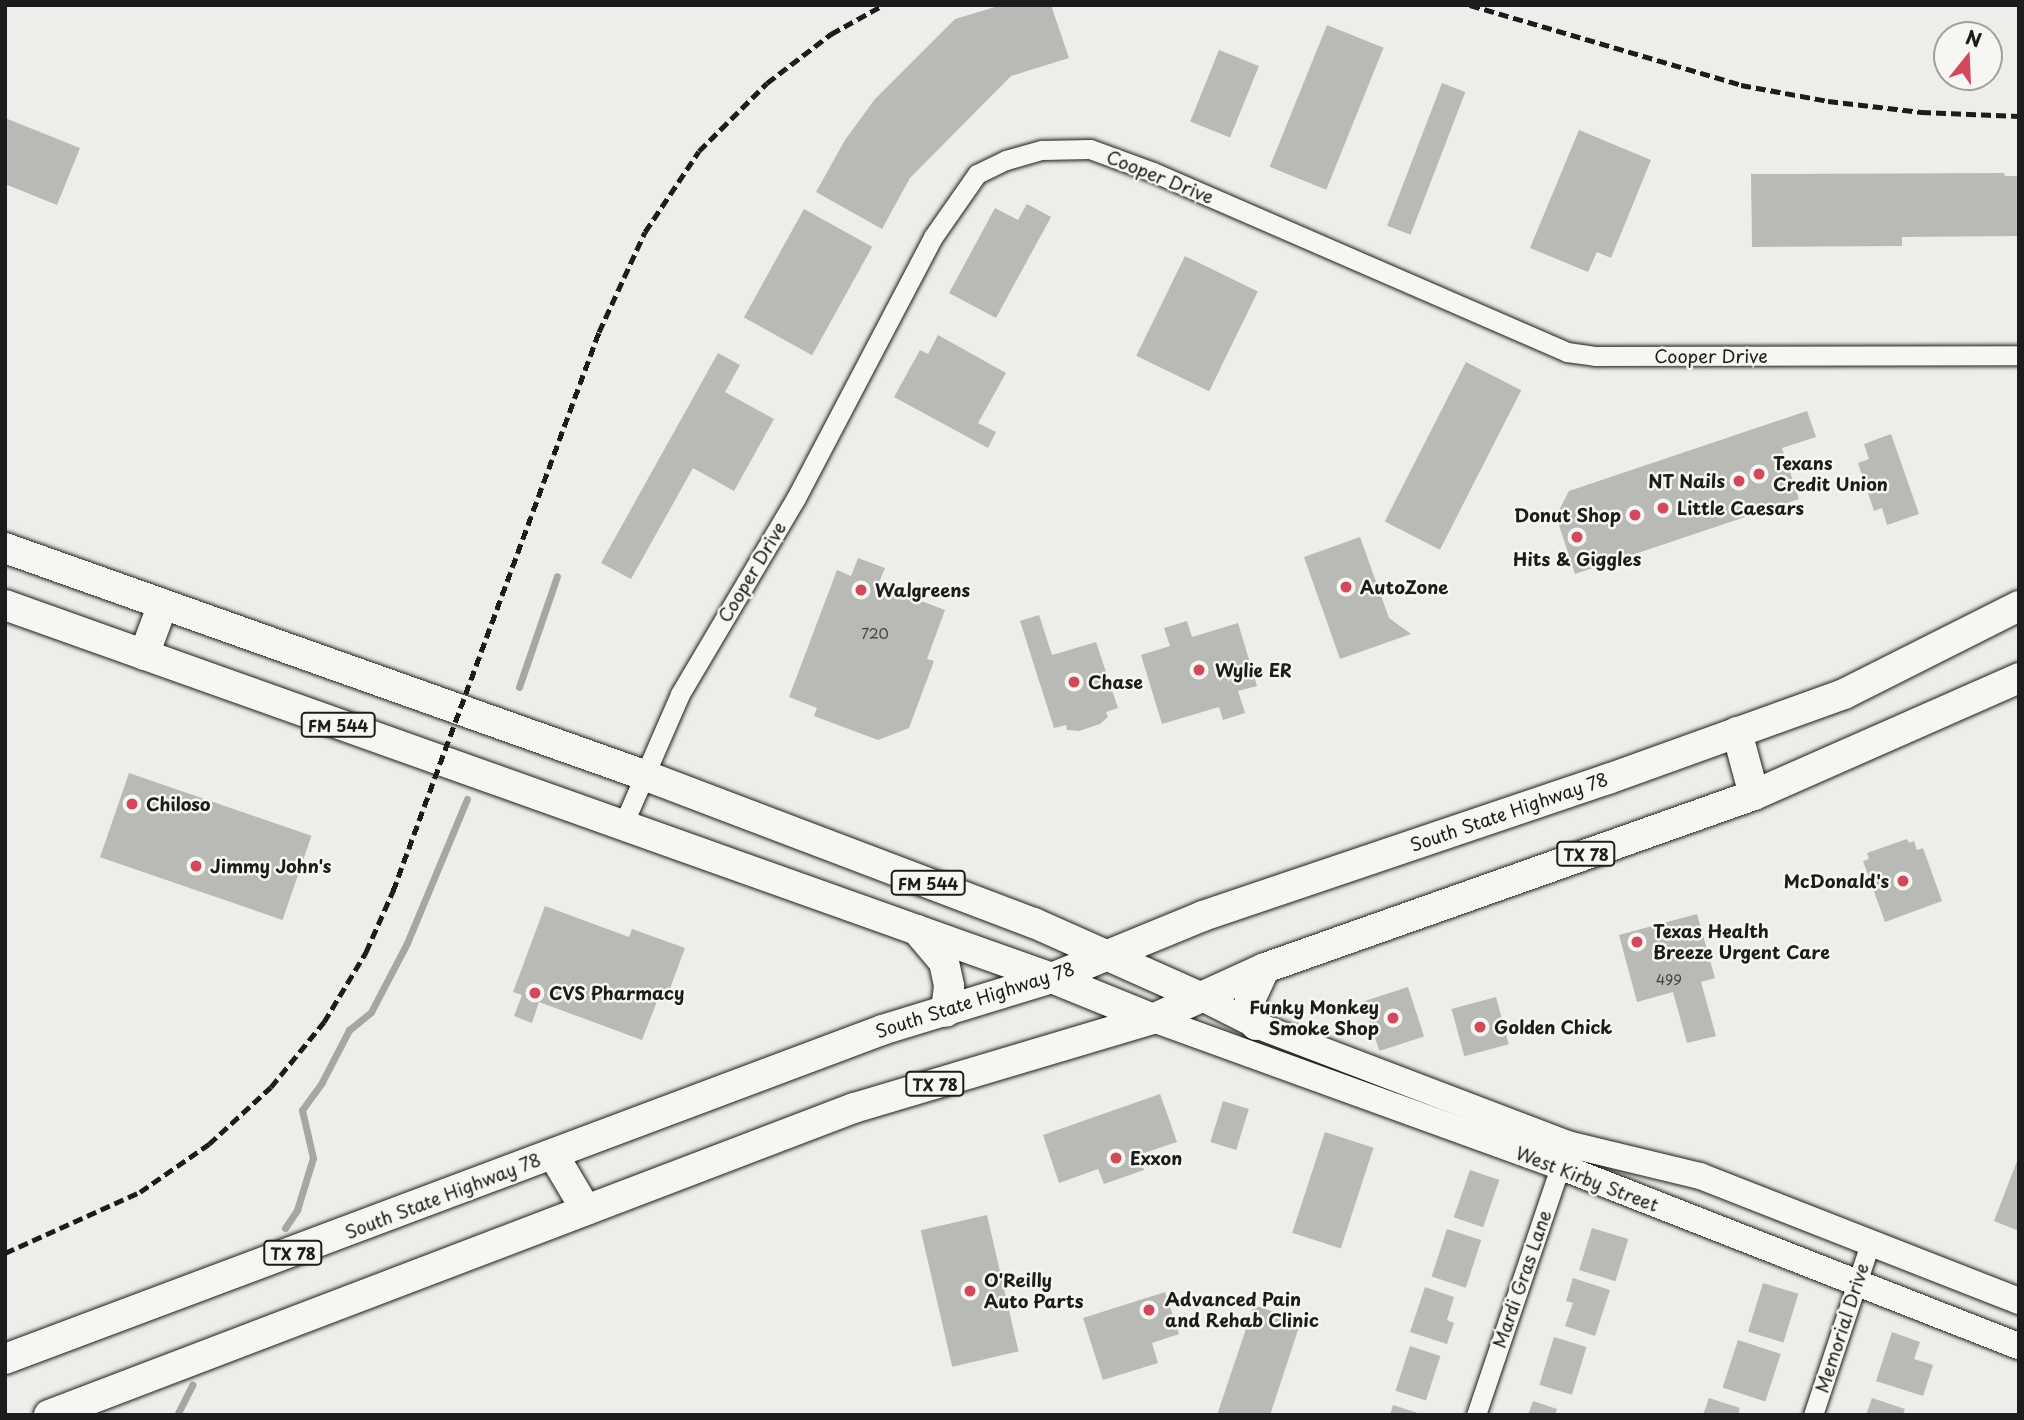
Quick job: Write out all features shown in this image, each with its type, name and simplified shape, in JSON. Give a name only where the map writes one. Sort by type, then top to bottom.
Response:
[{"type":"main road","name":"FM 544","points":[[5,548],[643,775],[1034,923],[1200,997]]},
{"type":"main road","points":[[144,655],[163,604]]},
{"type":"main road","name":"FM 544","points":[[5,605],[1052,978],[1153,1018]]},
{"type":"main road","name":"South State Highway 78","points":[[5,1360],[882,1030],[1052,978],[1203,916],[1844,694],[2019,606]]},
{"type":"main road","name":"TX 78","points":[[49,1415],[854,1108],[1153,1018],[1265,968],[1754,795],[2019,678]]},
{"type":"main road","points":[[1737,732],[1754,795]]},
{"type":"main road","points":[[917,930],[944,962],[949,986],[946,1012]]},
{"type":"main road","points":[[1256,1025],[1250,1000],[1265,968]]},
{"type":"main road","name":"West Kirby Street","points":[[1200,997],[1256,1025],[1857,1283],[2019,1346]]},
{"type":"main road","name":"West Kirby Street","points":[[1153,1018],[1563,1155],[1700,1176],[2019,1301]]},
{"type":"main road","points":[[553,1154],[586,1210]]},
{"type":"street","name":"Cooper Drive","points":[[622,827],[680,694],[796,498],[933,237],[977,174],[1006,160],[1042,150],[1090,149],[1153,172],[1567,352],[1595,356],[2019,355]]},
{"type":"street","name":"Mardi Gras Lane","points":[[1476,1415],[1563,1155]]},
{"type":"street","name":"Memorial Drive","points":[[1813,1415],[1871,1241]]},
{"type":"building","points":[[1002,5],[1051,5],[1069,58],[1011,76],[910,178],[882,229],[816,192],[845,140],[875,99],[955,19]]},
{"type":"building","points":[[1327,25],[1384,48],[1326,190],[1270,167]]},
{"type":"building","points":[[1219,50],[1259,66],[1230,138],[1190,121]]},
{"type":"building","points":[[1442,83],[1465,92],[1411,235],[1387,226]]},
{"type":"building","points":[[5,118],[80,148],[57,205],[5,184]]},
{"type":"building","points":[[1579,130],[1651,160],[1611,258],[1597,252],[1588,272],[1530,248]]},
{"type":"building","points":[[2004,173],[2005,176],[2019,176],[2019,236],[1902,237],[1902,246],[1752,247],[1751,174]]},
{"type":"building","points":[[1027,204],[1051,217],[996,318],[949,293],[995,208],[1018,220]]},
{"type":"building","points":[[804,209],[872,247],[812,355],[744,317]]},
{"type":"building","points":[[1185,256],[1258,292],[1209,391],[1136,356]]},
{"type":"building","points":[[938,335],[1006,373],[978,423],[996,432],[988,448],[894,397],[920,350],[928,354]]},
{"type":"building","points":[[718,353],[740,365],[725,392],[774,419],[734,491],[693,468],[631,579],[601,563]]},
{"type":"building","points":[[1466,362],[1521,390],[1440,550],[1385,521]]},
{"type":"building","points":[[1807,411],[1816,437],[1782,448],[1799,499],[1575,574],[1556,516],[1569,491]]},
{"type":"building","points":[[1891,434],[1919,514],[1887,525],[1882,508],[1874,511],[1858,463],[1869,459],[1864,444]]},
{"type":"building","name":"AutoZone","points":[[1360,537],[1389,618],[1411,634],[1340,659],[1304,557]]},
{"type":"building","name":"Walgreens","points":[[858,558],[885,568],[878,585],[945,610],[927,659],[934,661],[909,728],[878,740],[814,716],[817,708],[789,697],[837,570],[851,576]]},
{"type":"building","name":"Chase","points":[[1039,615],[1052,655],[1096,642],[1118,708],[1106,712],[1108,717],[1100,724],[1079,731],[1067,730],[1066,725],[1054,728],[1020,621]]},
{"type":"building","name":"Wylie ER","points":[[1187,621],[1192,637],[1238,623],[1257,686],[1238,691],[1245,713],[1223,720],[1219,707],[1162,724],[1141,655],[1170,646],[1164,628]]},
{"type":"building","points":[[129,773],[311,836],[283,920],[100,857]]},
{"type":"building","name":"McDonald's","points":[[1907,839],[1909,843],[1914,841],[1917,850],[1923,848],[1942,901],[1885,922],[1863,861],[1869,859],[1867,853]]},
{"type":"building","name":"CVS Pharmacy","points":[[545,906],[629,937],[632,929],[685,948],[665,1002],[658,999],[642,1040],[539,1002],[532,1023],[514,1016],[522,995],[513,992]]},
{"type":"building","points":[[1697,914],[1715,978],[1701,982],[1716,1036],[1687,1043],[1673,992],[1637,1002],[1619,935]]},
{"type":"building","name":"Funky Monkey Smoke Shop","points":[[1408,987],[1424,1036],[1379,1051],[1363,1002]]},
{"type":"building","name":"Golden Chick","points":[[1496,997],[1509,1044],[1464,1056],[1452,1009]]},
{"type":"building","points":[[1160,1094],[1177,1142],[1138,1155],[1144,1170],[1104,1184],[1098,1169],[1059,1183],[1043,1135]]},
{"type":"building","points":[[1223,1101],[1249,1109],[1236,1150],[1210,1142]]},
{"type":"building","points":[[1325,1132],[1374,1148],[1341,1249],[1292,1233]]},
{"type":"building","points":[[2019,1156],[2019,1231],[1994,1221]]},
{"type":"building","points":[[1470,1170],[1499,1180],[1483,1227],[1454,1217]]},
{"type":"building","name":"O'Reilly Auto Parts","points":[[987,1215],[1018,1351],[952,1367],[921,1230]]},
{"type":"building","points":[[1592,1228],[1628,1239],[1615,1281],[1579,1270]]},
{"type":"building","points":[[1447,1229],[1481,1240],[1466,1288],[1432,1277]]},
{"type":"building","points":[[1573,1278],[1610,1290],[1595,1336],[1565,1326],[1573,1303],[1566,1301]]},
{"type":"building","points":[[1763,1283],[1798,1294],[1783,1343],[1748,1332]]},
{"type":"building","points":[[1425,1287],[1454,1297],[1447,1320],[1454,1323],[1447,1344],[1410,1332]]},
{"type":"building","points":[[1165,1292],[1179,1334],[1152,1343],[1158,1363],[1103,1380],[1083,1318]]},
{"type":"building","points":[[1254,1305],[1301,1321],[1270,1415],[1217,1415]]},
{"type":"building","points":[[1892,1332],[1920,1342],[1914,1359],[1933,1365],[1923,1396],[1876,1381]]},
{"type":"building","points":[[1554,1337],[1587,1347],[1572,1395],[1539,1385]]},
{"type":"building","points":[[1738,1340],[1781,1354],[1765,1401],[1723,1388]]},
{"type":"building","points":[[1410,1346],[1440,1356],[1426,1401],[1395,1391]]},
{"type":"building","points":[[1709,1398],[1740,1408],[1738,1415],[1703,1415]]},
{"type":"building","points":[[1872,1398],[1905,1409],[1903,1415],[1866,1415]]},
{"type":"building","points":[[1533,1401],[1557,1409],[1555,1415],[1528,1415]]},
{"type":"building","points":[[1393,1405],[1421,1414],[1421,1415],[1390,1415]]},
{"type":"waterway","points":[[519,687],[557,576]]},
{"type":"waterway","points":[[285,1228],[297,1210],[313,1158],[302,1110],[322,1082],[349,1030],[371,1012],[407,943],[467,799]]},
{"type":"waterway","points":[[177,1415],[192,1385]]},
{"type":"railway","points":[[5,1253],[140,1192],[209,1144],[271,1087],[324,1022],[366,952],[393,891],[599,332],[645,232],[699,151],[767,83],[831,34],[883,5]]},
{"type":"railway","points":[[1470,5],[1741,85],[1828,101],[1921,112],[2019,116]]},
{"type":"place","name":"Texans Credit Union","points":[[1759,474]]},
{"type":"place","name":"NT Nails","points":[[1739,481]]},
{"type":"place","name":"Little Caesars","points":[[1663,508]]},
{"type":"place","name":"Donut Shop","points":[[1635,515]]},
{"type":"place","name":"Hits & Giggles","points":[[1577,537]]},
{"type":"place","name":"AutoZone","points":[[1346,587]]},
{"type":"place","name":"Walgreens","points":[[861,590]]},
{"type":"place","name":"Wylie ER","points":[[1199,670]]},
{"type":"place","name":"Chase","points":[[1074,682]]},
{"type":"place","name":"Chiloso","points":[[132,804]]},
{"type":"place","name":"Jimmy John's","points":[[196,866]]},
{"type":"place","name":"McDonald's","points":[[1903,881]]},
{"type":"place","name":"Texas Health Breeze Urgent Care","points":[[1637,942]]},
{"type":"place","name":"CVS Pharmacy","points":[[535,993]]},
{"type":"place","name":"Funky Monkey Smoke Shop","points":[[1393,1018]]},
{"type":"place","name":"Golden Chick","points":[[1480,1027]]},
{"type":"place","name":"Exxon","points":[[1116,1158]]},
{"type":"place","name":"O'Reilly Auto Parts","points":[[970,1291]]},
{"type":"place","name":"Advanced Pain and Rehab Clinic","points":[[1149,1310]]}]
